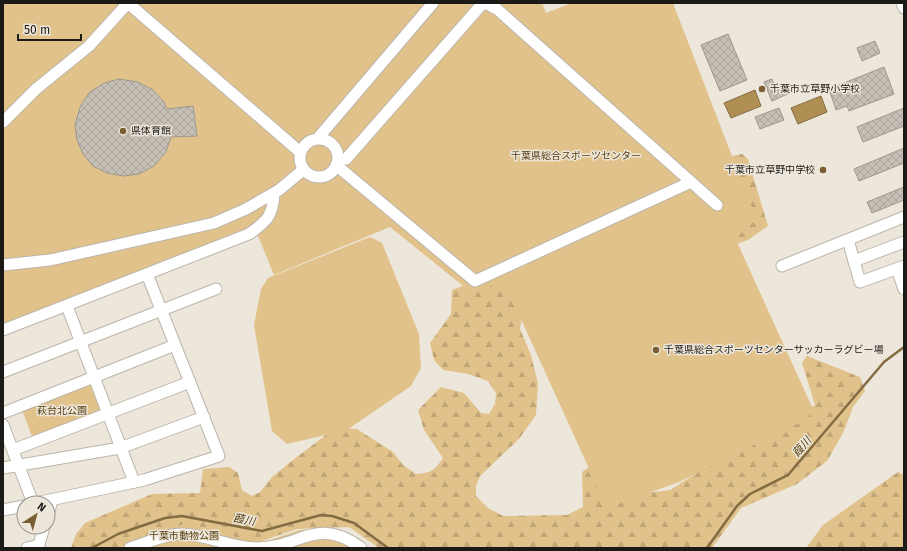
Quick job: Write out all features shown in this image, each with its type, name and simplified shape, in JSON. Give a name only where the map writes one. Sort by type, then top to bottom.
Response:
[{"type":"street","points":[[3,122],[36,89],[90,46],[128,3],[300,152]]},
{"type":"street","points":[[318,138],[327,140],[337,150],[337,162],[331,173],[318,177],[312,176],[303,170],[299,159],[300,152],[306,143],[318,138],[433,3]]},
{"type":"street","points":[[337,162],[346,159],[484,3],[497,9],[717,205]]},
{"type":"street","points":[[902,3],[904,8]]},
{"type":"street","points":[[337,162],[475,281],[691,182]]},
{"type":"street","points":[[3,265],[50,260],[214,223],[246,209],[274,193],[303,170]]},
{"type":"street","points":[[3,330],[249,234],[263,224],[271,214],[274,207],[274,193]]},
{"type":"street","points":[[782,266],[904,217]]},
{"type":"street","points":[[848,240],[860,282],[900,268],[904,289]]},
{"type":"street","points":[[854,261],[904,242]]},
{"type":"street","points":[[56,499],[134,482],[219,456],[147,274]]},
{"type":"street","points":[[3,372],[216,289]]},
{"type":"street","points":[[67,306],[134,482]]},
{"type":"street","points":[[3,413],[175,345]]},
{"type":"street","points":[[13,450],[190,382]]},
{"type":"street","points":[[3,468],[120,448],[204,417]]},
{"type":"street","points":[[3,425],[32,495]]},
{"type":"street","points":[[3,510],[16,508]]},
{"type":"street","points":[[130,548],[170,535],[183,534],[257,548],[272,546],[316,533],[330,533],[346,538],[362,548]]},
{"type":"street","points":[[27,548],[39,547],[42,535]]},
{"type":"green space","name":"千葉県総合スポーツセンター","points":[[3,3],[542,3],[546,13],[572,3],[673,3],[757,221],[732,231],[813,409],[807,419],[679,482],[607,508],[504,282],[472,293],[390,227],[274,275],[258,236],[245,229],[3,324]]},
{"type":"green space","points":[[742,154],[748,159],[768,226],[748,240],[728,247],[525,299],[520,329],[531,355],[538,384],[536,415],[519,439],[480,476],[476,486],[476,496],[488,508],[503,516],[567,515],[583,507],[582,472],[591,466],[610,497],[670,490],[724,456],[815,405],[802,363],[807,356],[860,377],[865,391],[853,407],[843,433],[827,461],[797,484],[741,508],[712,548],[379,548],[349,527],[297,529],[253,544],[71,548],[76,534],[85,523],[152,494],[200,493],[203,469],[229,467],[238,473],[242,490],[252,496],[260,492],[272,477],[289,463],[335,428],[357,429],[393,452],[403,465],[416,474],[425,473],[432,470],[443,458],[424,430],[418,410],[441,387],[464,393],[481,413],[489,414],[495,404],[496,393],[488,381],[468,374],[443,370],[434,360],[430,343],[451,314],[452,290],[472,282],[727,157]]},
{"type":"green space","points":[[370,237],[382,243],[419,334],[421,368],[411,386],[347,430],[287,444],[272,431],[254,325],[261,289],[268,278]]},
{"type":"green space","name":"萩台北公園","points":[[91,383],[102,412],[33,439],[22,410]]},
{"type":"green space","points":[[898,472],[904,475],[904,548],[806,548],[823,525]]},
{"type":"green space","name":"千葉市動物公園","points":[[183,524],[261,543],[300,530],[339,529],[369,548],[124,548],[144,538]]},
{"type":"shaded area","points":[[755,90],[761,106],[731,118],[724,103]]},
{"type":"shaded area","points":[[821,96],[827,112],[798,124],[791,108]]},
{"type":"building","points":[[728,34],[747,80],[720,91],[701,45]]},
{"type":"building","points":[[875,41],[880,53],[862,61],[857,48]]},
{"type":"building","points":[[884,67],[894,94],[849,111],[847,106],[836,110],[829,89]]},
{"type":"building","name":"県体育館","points":[[119,79],[138,82],[153,90],[164,102],[167,109],[193,106],[197,136],[171,137],[166,152],[154,166],[139,174],[123,176],[107,173],[93,166],[83,154],[77,140],[75,125],[80,107],[89,93],[104,83]]},
{"type":"building","points":[[772,79],[776,90],[789,84],[792,92],[772,101],[764,82]]},
{"type":"building","points":[[779,108],[784,120],[760,129],[755,117]]},
{"type":"building","points":[[904,108],[904,126],[863,142],[857,127]]},
{"type":"building","points":[[904,148],[904,163],[859,181],[854,169]]},
{"type":"building","points":[[904,187],[904,200],[872,213],[867,202]]},
{"type":"waterway","name":"葭川","points":[[707,548],[737,506],[750,494],[788,475],[884,362],[904,347]]},
{"type":"waterway","name":"葭川","points":[[92,548],[118,534],[165,518],[182,516],[262,531],[321,515],[332,516],[354,523],[388,548]]},
{"type":"place","name":"千葉市立草野小学校","points":[[762,89]]},
{"type":"place","name":"県体育館","points":[[123,131]]},
{"type":"place","name":"千葉市立草野中学校","points":[[823,170]]},
{"type":"place","name":"千葉県総合スポーツセンターサッカーラグビー場","points":[[656,350]]}]
